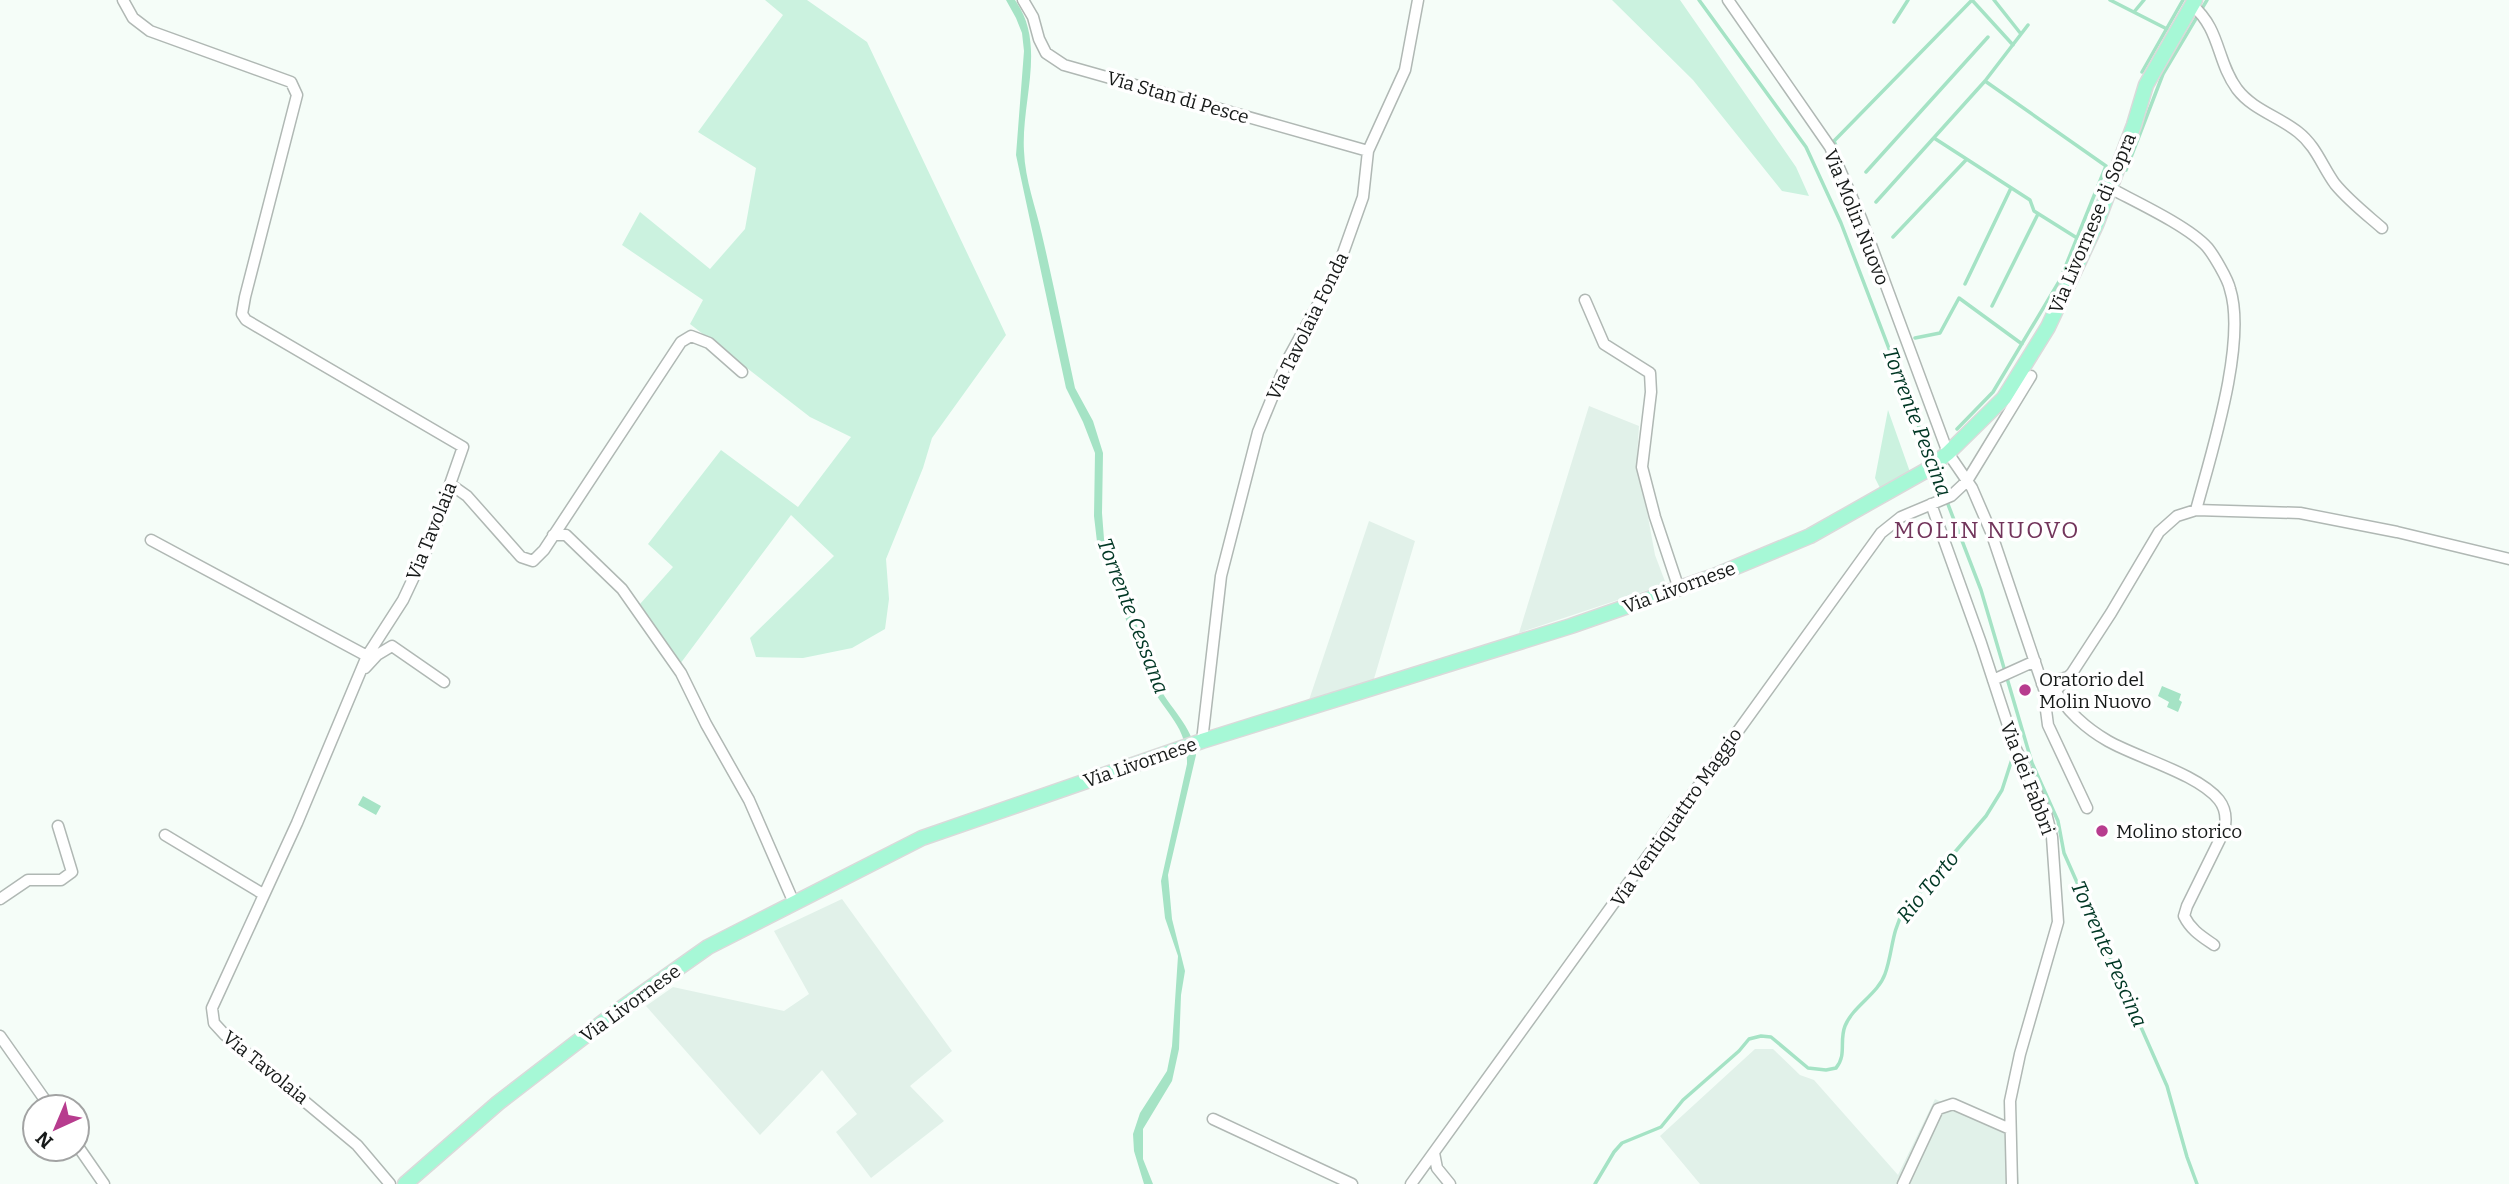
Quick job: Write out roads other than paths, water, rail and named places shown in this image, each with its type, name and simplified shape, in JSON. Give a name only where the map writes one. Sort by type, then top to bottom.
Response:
[{"type":"main road","name":"Via Livornese di Sopra","points":[[1943,457],[2004,398],[2041,339],[2096,225],[2146,85],[2193,3]]},
{"type":"main road","name":"Via Livornese","points":[[405,1184],[498,1103],[626,1005],[708,947],[922,838],[1200,742],[1571,626],[1714,576],[1810,536],[1925,471],[1943,457]]},
{"type":"street","name":"Via Tavolaia","points":[[123,0],[133,18],[150,31],[291,82],[297,95],[242,314],[246,320],[463,447],[428,547],[403,600],[367,656],[297,823],[214,1003],[214,1023],[225,1035],[357,1145],[390,1184]]},
{"type":"street","name":"Via Stan di Pesce","points":[[1023,0],[1033,17],[1046,53],[1064,65],[1368,151]]},
{"type":"street","name":"Via Tavolaia Fonda","points":[[1200,742],[1221,576],[1258,432],[1288,359],[1337,270],[1363,197],[1368,151],[1405,70],[1418,0]]},
{"type":"street","name":"Via Molin Nuovo","points":[[1728,0],[1830,147],[1861,218],[1943,457],[1967,481],[1980,505],[2035,661],[2050,688]]},
{"type":"street","points":[[2193,3],[2205,16],[2228,75],[2247,101],[2298,132],[2317,152],[2334,182],[2382,228]]},
{"type":"street","points":[[2110,188],[2176,223],[2207,246],[2230,288],[2235,329],[2222,409],[2196,510]]},
{"type":"street","points":[[1584,300],[1604,344],[1650,373],[1651,392],[1642,467],[1679,589]]},
{"type":"street","points":[[450,484],[467,496],[526,560],[533,561],[539,557],[681,342],[691,336],[709,344],[742,372]]},
{"type":"street","points":[[1967,481],[2031,376]]},
{"type":"street","name":"Via Ventiquattro Maggio","points":[[1411,1184],[1881,533],[1901,517],[1951,496],[1967,481]]},
{"type":"street","name":"Via dei Fabbri","points":[[1934,502],[1995,679],[2015,747],[2046,813],[2052,837],[2058,922],[2020,1054],[2010,1101],[2012,1184]]},
{"type":"street","points":[[2087,808],[2048,725],[2046,710],[2050,688],[2070,675],[2082,659],[2159,532],[2178,516],[2196,510],[2300,513],[2397,532],[2509,559]]},
{"type":"street","points":[[553,535],[566,535],[576,542],[622,589],[681,673],[749,800],[794,903]]},
{"type":"street","points":[[151,540],[367,656]]},
{"type":"street","points":[[359,674],[377,655],[392,646],[444,682]]},
{"type":"street","points":[[1995,679],[2035,661]]},
{"type":"street","points":[[2050,688],[2087,727],[2109,741],[2194,781],[2210,791],[2222,805],[2226,822],[2224,831],[2186,906],[2184,916],[2197,934],[2214,944]]},
{"type":"street","points":[[0,900],[28,880],[61,880],[72,872],[58,826]]},
{"type":"street","points":[[165,835],[263,894]]},
{"type":"street","points":[[0,1036],[40,1093]]},
{"type":"street","points":[[1903,1184],[1938,1109],[1953,1104],[2010,1129]]},
{"type":"street","points":[[1213,1119],[1352,1184]]},
{"type":"street","points":[[1434,1153],[1437,1168],[1450,1184]]},
{"type":"street","points":[[89,1163],[104,1184]]},
{"type":"water","name":"Torrente Cessana","points":[[1006,0],[1015,0],[1029,35],[1031,54],[1024,132],[1026,173],[1075,388],[1093,421],[1103,453],[1104,539],[1120,576],[1157,683],[1186,726],[1196,755],[1168,875],[1172,919],[1185,971],[1181,995],[1179,1049],[1172,1081],[1143,1129],[1143,1159],[1153,1184],[1144,1184],[1134,1151],[1133,1134],[1140,1113],[1167,1071],[1172,1046],[1178,956],[1165,918],[1161,881],[1187,764],[1186,751],[1180,731],[1150,684],[1097,542],[1094,516],[1095,453],[1066,388],[1016,155],[1024,51],[1022,33]]},
{"type":"water","points":[[2162,686],[2181,694],[2179,700],[2182,702],[2178,712],[2167,707],[2169,702],[2158,696]]},
{"type":"water","points":[[363,796],[381,806],[376,815],[358,805]]},
{"type":"waterway","name":"Torrente Pescina","points":[[1699,0],[1806,147],[1841,223],[1932,461]]},
{"type":"waterway","points":[[1894,22],[1908,0]]},
{"type":"waterway","points":[[1972,0],[2013,45]]},
{"type":"waterway","points":[[1843,164],[1834,141],[1972,0]]},
{"type":"waterway","points":[[1994,0],[2021,34]]},
{"type":"waterway","points":[[2110,0],[2167,29]]},
{"type":"waterway","points":[[2134,12],[2144,0]]},
{"type":"waterway","points":[[2142,72],[2183,0]]},
{"type":"waterway","points":[[2126,170],[2163,74],[2207,0]]},
{"type":"waterway","points":[[1876,202],[1985,81],[2028,25]]},
{"type":"waterway","points":[[1866,172],[1988,37]]},
{"type":"waterway","points":[[1957,429],[1993,392],[2060,280],[2106,166],[1985,81]]},
{"type":"waterway","points":[[1934,138],[2030,200],[2034,211],[2077,238]]},
{"type":"waterway","points":[[1893,237],[1966,160]]},
{"type":"waterway","points":[[1965,284],[2011,188]]},
{"type":"waterway","points":[[1992,306],[2038,214]]},
{"type":"waterway","points":[[1915,338],[1940,333],[1959,298],[2022,344]]},
{"type":"waterway","name":"Torrente Pescina","points":[[1934,468],[1981,590],[2032,763],[2058,821],[2064,853],[2167,1086],[2197,1184]]},
{"type":"waterway","name":"Rio Torto","points":[[1595,1184],[1622,1143],[1661,1127],[1683,1100],[1749,1039],[1771,1037],[1808,1068],[1836,1068],[1841,1058],[1845,1026],[1882,981],[1904,911],[1986,816],[2002,790],[2014,753]]},
{"type":"place","name":"Oratorio del Molin Nuovo","points":[[2025,690]]},
{"type":"place","name":"Molino storico","points":[[2102,831]]},
{"type":"district","name":"MOLIN NUOVO","points":[[1987,530]]}]
